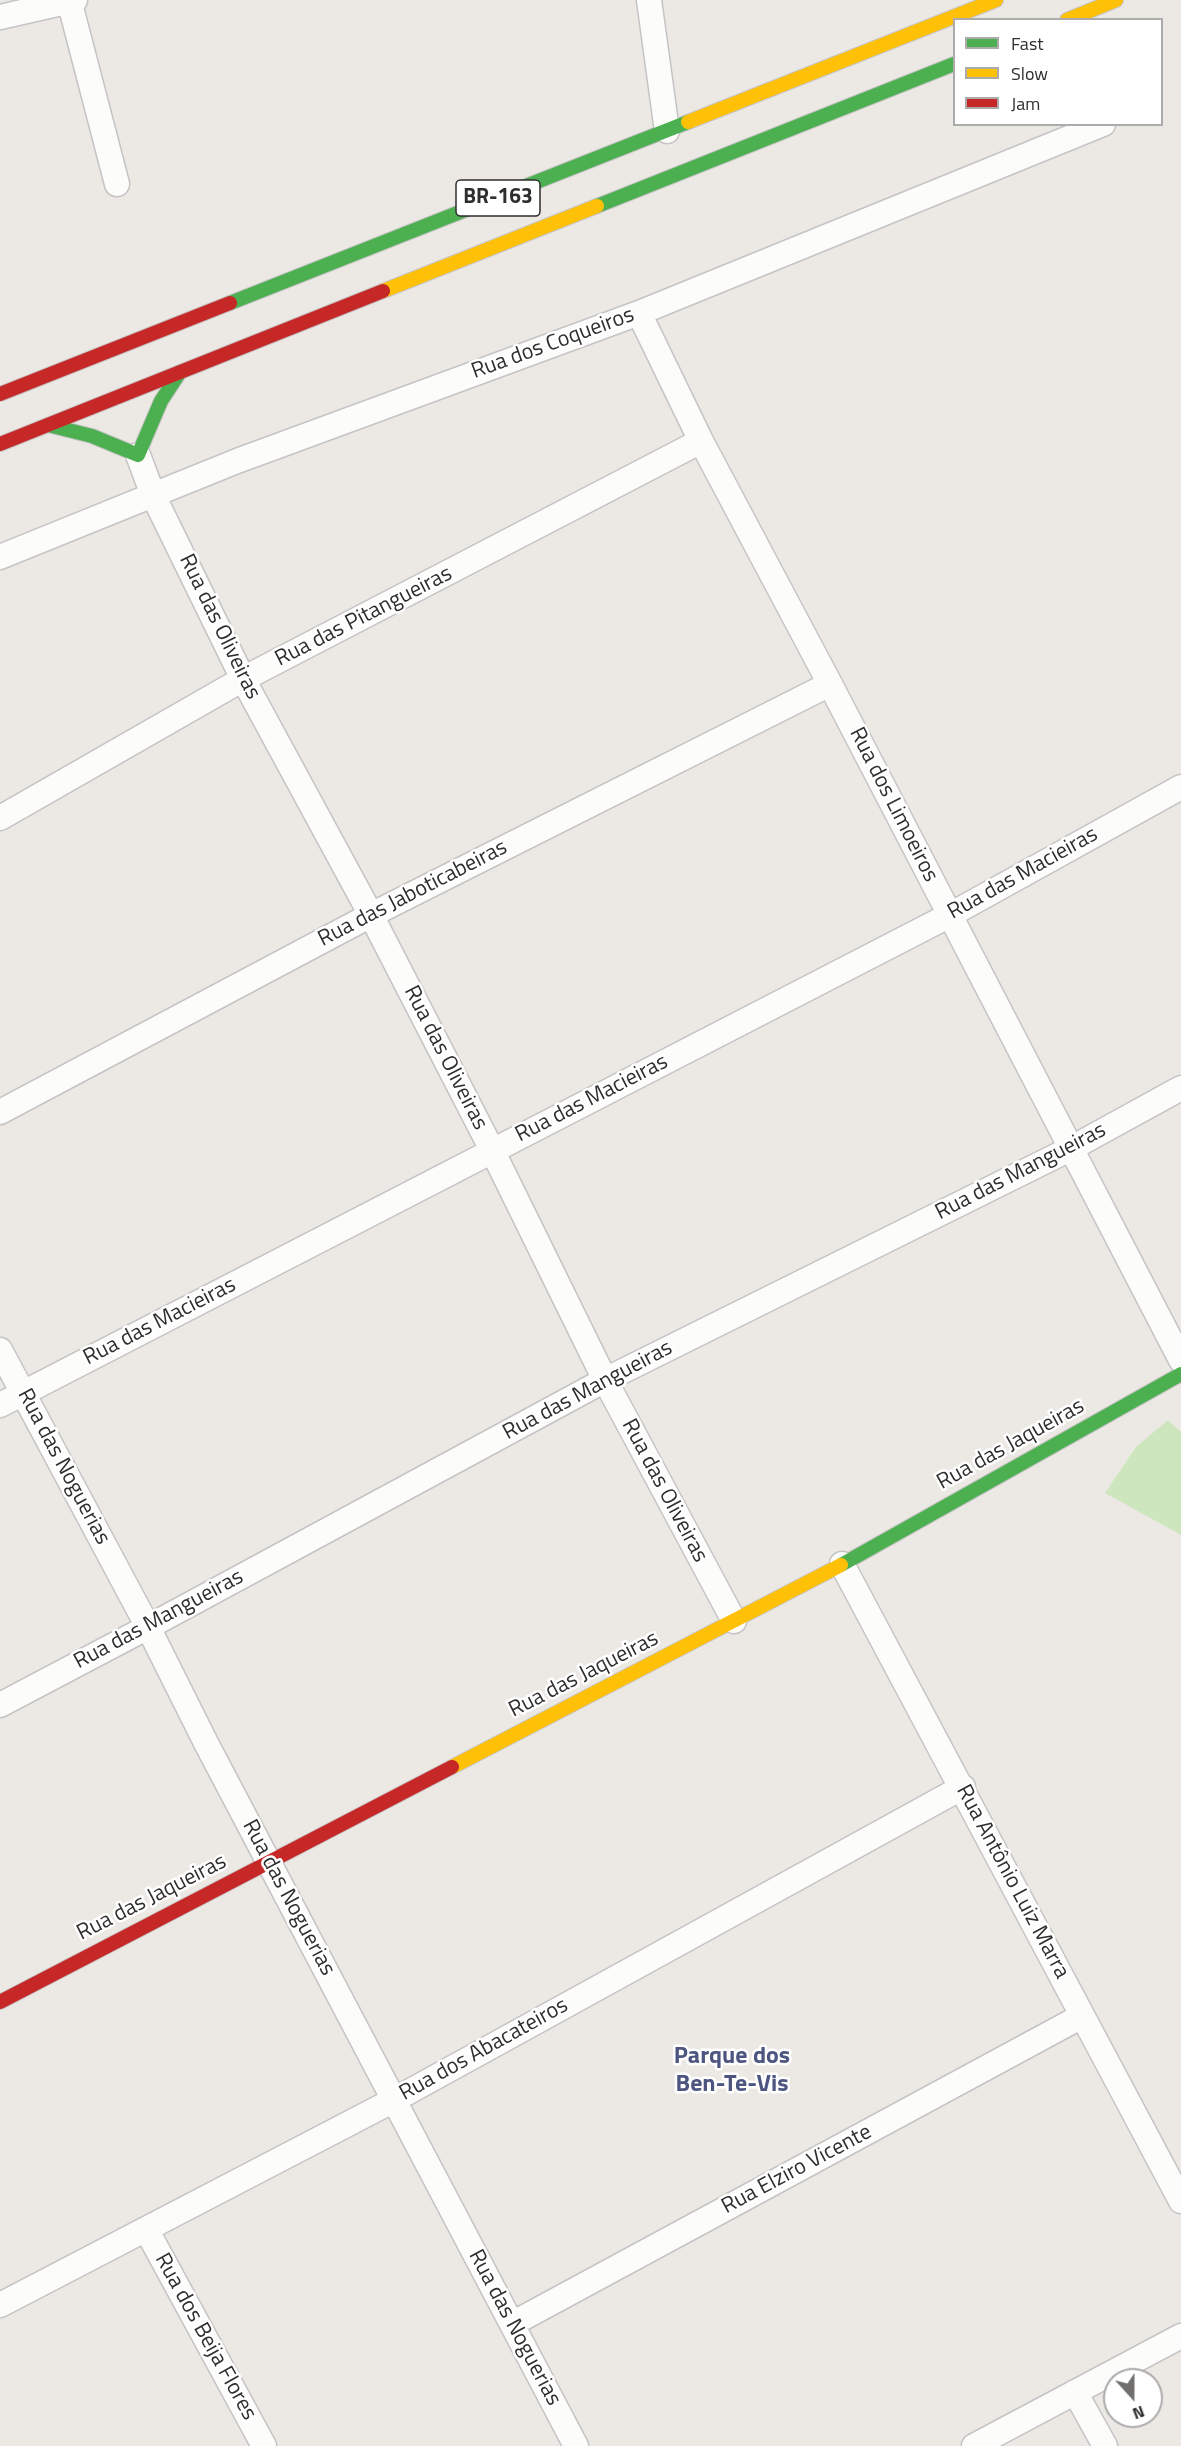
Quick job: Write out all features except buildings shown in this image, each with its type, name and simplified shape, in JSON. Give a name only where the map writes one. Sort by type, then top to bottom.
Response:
[{"type":"main road","name":"BR-163","points":[[0,394],[996,0]]},
{"type":"main road","points":[[1072,18],[1116,0]]},
{"type":"main road","name":"BR-163","points":[[0,444],[953,64]]},
{"type":"main road","points":[[48,425],[92,436],[138,455],[161,401],[180,372]]},
{"type":"main road","name":"Rua das Jaqueiras","points":[[0,2002],[269,1860],[842,1564],[1181,1374]]},
{"type":"street","points":[[0,17],[71,0],[117,184]]},
{"type":"street","points":[[649,0],[667,131]]},
{"type":"street","name":"Rua dos Coqueiros","points":[[0,557],[237,461],[639,313],[1098,126]]},
{"type":"street","name":"Rua dos Limoeiros","points":[[639,313],[701,441],[830,684],[1181,1360]]},
{"type":"street","name":"Rua das Pitangueiras","points":[[0,818],[243,680],[701,441]]},
{"type":"street","name":"Rua das Oliveiras","points":[[138,455],[153,495],[243,680],[371,915],[492,1150],[605,1380],[734,1621]]},
{"type":"street","name":"Rua das Jaboticabeiras","points":[[0,1112],[371,915],[830,684]]},
{"type":"street","name":"Rua das Macieiras","points":[[0,1405],[950,915],[1181,787]]},
{"type":"street","name":"Rua das Mangueiras","points":[[0,1705],[605,1380],[1070,1149],[1181,1088]]},
{"type":"street","name":"Rua das Noguerias","points":[[0,1350],[148,1627],[206,1743],[576,2446]]},
{"type":"street","name":"Rua Antônio Luiz Marra","points":[[842,1564],[963,1787],[1181,2201]]},
{"type":"street","name":"Rua dos Abacateiros","points":[[0,2305],[394,2100],[963,1787]]},
{"type":"street","name":"Rua Elziro Vicente","points":[[512,2324],[1082,2016]]},
{"type":"street","name":"Rua dos Beija Flores","points":[[146,2229],[264,2446]]},
{"type":"street","points":[[974,2446],[1181,2336]]},
{"type":"street","points":[[1075,2392],[1105,2446]]},
{"type":"green space","points":[[1168,1420],[1181,1432],[1181,1535],[1105,1493],[1136,1447]]},
{"type":"traffic: fast","points":[[597,206],[953,64]]},
{"type":"traffic: fast","points":[[230,303],[688,122]]},
{"type":"traffic: fast","points":[[48,425],[92,436],[138,455],[161,401],[180,372]]},
{"type":"traffic: fast","points":[[841,1565],[1181,1374]]},
{"type":"traffic: slow","points":[[688,122],[996,0]]},
{"type":"traffic: slow","points":[[1072,18],[1116,0]]},
{"type":"traffic: slow","points":[[383,291],[597,206]]},
{"type":"traffic: slow","points":[[452,1767],[841,1565]]},
{"type":"traffic: jam","points":[[0,444],[383,291]]},
{"type":"traffic: jam","points":[[0,394],[230,303]]},
{"type":"traffic: jam","points":[[0,2002],[452,1767]]},
{"type":"district","name":"Parque dos Ben-Te-Vis","points":[[732,2071]]}]
